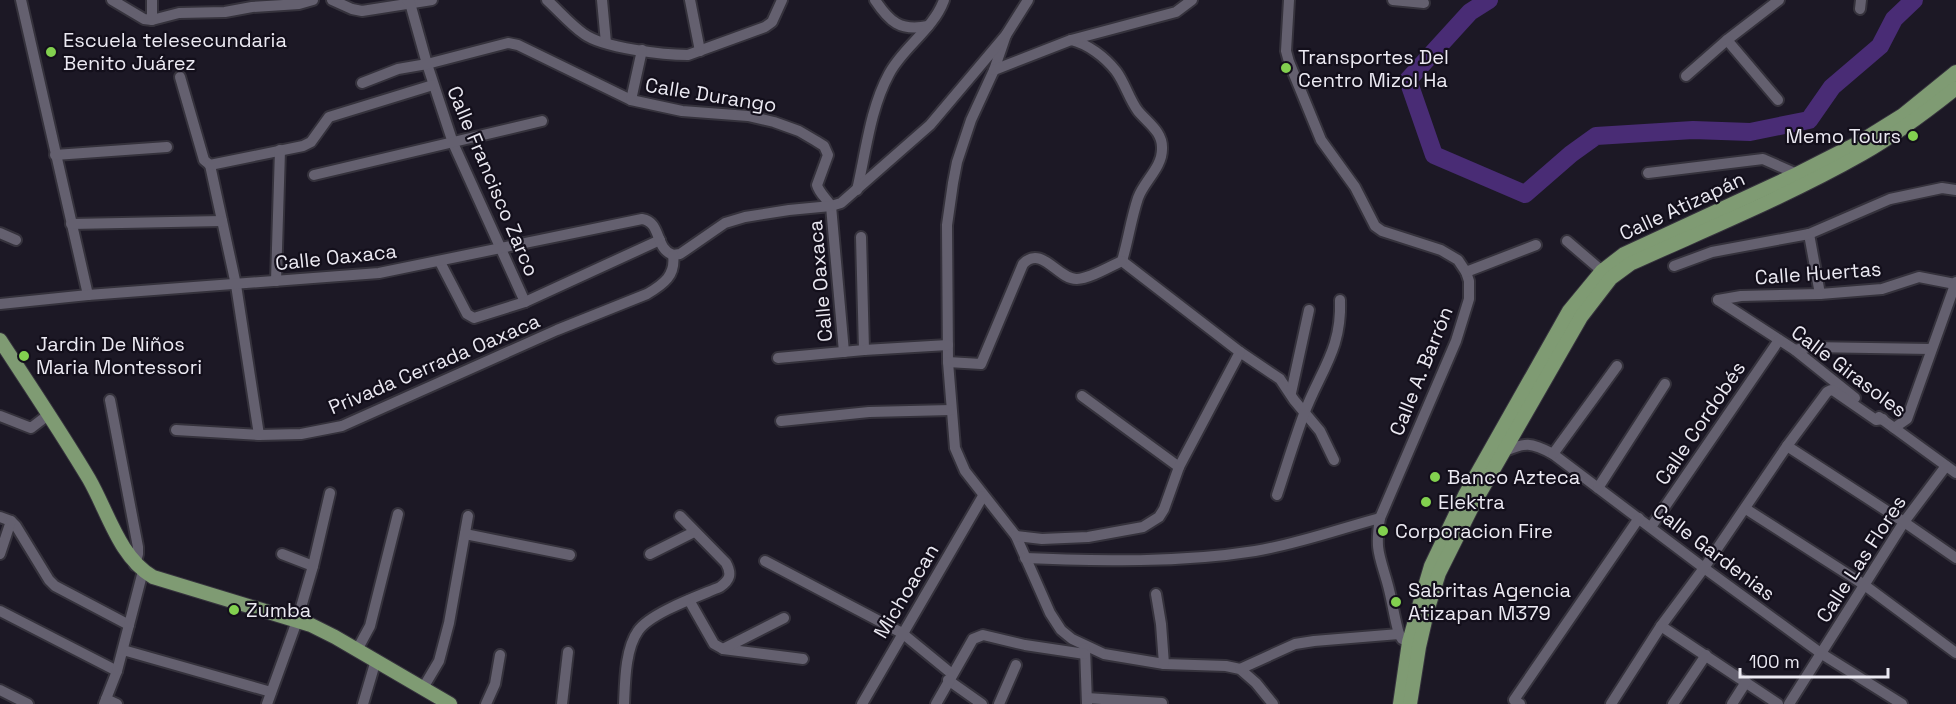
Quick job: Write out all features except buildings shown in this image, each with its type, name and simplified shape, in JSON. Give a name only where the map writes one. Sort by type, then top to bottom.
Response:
[{"type":"main road","name":"Calle Atizapán","points":[[1498,449],[1569,312],[1602,271],[1624,254],[1797,174],[1867,138],[1903,115],[1956,72]]},
{"type":"main road","name":"Calle Atizapán","points":[[1498,449],[1581,316],[1611,278],[1630,264],[1799,186],[1862,154],[1908,124],[1956,88]]},
{"type":"main road","points":[[0,340],[89,480],[119,538],[139,568],[153,577],[311,626],[376,660],[450,704]]},
{"type":"main road","points":[[1400,704],[1404,638],[1431,566],[1465,495],[1498,449]]},
{"type":"main road","points":[[1410,704],[1419,647],[1439,573],[1498,449]]},
{"type":"street","points":[[21,0],[88,295]]},
{"type":"street","points":[[112,0],[144,19],[152,20],[180,13],[225,12],[251,4],[299,4],[313,0]]},
{"type":"street","points":[[152,0],[152,20]]},
{"type":"street","points":[[332,0],[362,11],[432,0]]},
{"type":"street","points":[[547,0],[586,36],[606,43],[678,55],[688,55],[765,27],[772,22],[778,3]]},
{"type":"street","points":[[602,0],[606,43]]},
{"type":"street","points":[[690,0],[700,51]]},
{"type":"street","points":[[875,0],[883,14],[898,24],[916,29],[928,26]]},
{"type":"street","points":[[857,190],[876,106],[889,72],[940,12],[944,0]]},
{"type":"street","points":[[673,255],[680,254],[725,223],[789,210],[841,203],[930,125],[1006,35],[1028,0]]},
{"type":"street","points":[[994,70],[1071,40],[1176,12],[1192,0]]},
{"type":"street","points":[[1289,0],[1286,51],[1289,62],[1321,140],[1355,187],[1369,216],[1382,231],[1441,250],[1458,260],[1466,272],[1536,245]]},
{"type":"street","points":[[1393,0],[1424,3]]},
{"type":"street","points":[[1686,76],[1726,40],[1779,0]]},
{"type":"street","name":"Calle Francisco Zarco","points":[[409,2],[433,85],[453,143],[525,302]]},
{"type":"street","points":[[1006,35],[994,70],[971,120],[957,162],[947,225],[948,362],[955,448],[965,471],[1016,536],[1050,614],[1061,630],[1085,649],[1087,701],[1162,704]]},
{"type":"street","points":[[1071,40],[1082,42],[1116,72],[1139,112],[1158,133],[1162,143],[1161,156],[1156,169],[1139,196],[1122,261]]},
{"type":"street","points":[[1726,40],[1778,100]]},
{"type":"street","name":"Calle Durango","points":[[362,83],[398,69],[427,64],[508,43],[518,45],[631,100],[682,111],[748,116],[799,131],[827,150],[828,155],[817,185],[831,206]]},
{"type":"street","points":[[631,100],[642,50]]},
{"type":"street","points":[[180,77],[204,160],[210,165],[236,285],[259,435]]},
{"type":"street","points":[[210,165],[303,146],[311,142],[329,117],[433,85]]},
{"type":"street","points":[[314,175],[542,121]]},
{"type":"street","points":[[55,155],[167,147]]},
{"type":"street","points":[[276,281],[280,150]]},
{"type":"street","points":[[1648,173],[1763,159],[1797,174]]},
{"type":"street","points":[[1674,266],[1712,252],[1809,234],[1890,200],[1942,188],[1956,190]]},
{"type":"street","name":"Calle Oaxaca","points":[[831,206],[844,352]]},
{"type":"street","name":"Calle Oaxaca","points":[[0,304],[379,273],[500,250],[642,219],[652,223],[663,250],[673,255]]},
{"type":"street","points":[[71,224],[222,221]]},
{"type":"street","points":[[0,233],[16,240]]},
{"type":"street","points":[[1809,234],[1820,294]]},
{"type":"street","points":[[861,237],[864,350]]},
{"type":"street","points":[[440,262],[471,317],[474,318],[525,302],[660,240]]},
{"type":"street","points":[[1567,241],[1602,271]]},
{"type":"street","name":"Privada Cerrada Oaxaca","points":[[176,430],[259,435],[301,434],[342,426],[557,330],[647,294],[658,288],[673,271],[673,255]]},
{"type":"street","points":[[948,362],[981,364],[1023,264],[1032,257],[1042,259],[1070,279],[1080,280],[1122,261]]},
{"type":"street","points":[[1122,261],[1240,352],[1280,379],[1320,431],[1334,460]]},
{"type":"street","name":"Calle A. Barrón","points":[[1404,638],[1376,540],[1380,518],[1456,341],[1469,299],[1470,290],[1466,272]]},
{"type":"street","name":"Calle Huertas","points":[[1718,300],[1741,296],[1820,294],[1882,289],[1919,278],[1956,283]]},
{"type":"street","points":[[1894,428],[1907,419],[1956,283]]},
{"type":"street","points":[[1277,495],[1305,412],[1327,367],[1337,340],[1341,316],[1340,300]]},
{"type":"street","name":"Calle Girasoles","points":[[1718,300],[1795,350],[1882,419],[1956,473]]},
{"type":"street","points":[[1291,393],[1309,310]]},
{"type":"street","name":"Calle Cordobés","points":[[1651,527],[1779,340]]},
{"type":"street","points":[[778,358],[948,345]]},
{"type":"street","points":[[1795,350],[1809,346],[1931,349]]},
{"type":"street","points":[[1016,536],[1042,539],[1088,537],[1143,526],[1159,518],[1179,467],[1240,352]]},
{"type":"street","points":[[1553,454],[1617,366]]},
{"type":"street","points":[[1598,488],[1665,384]]},
{"type":"street","points":[[1611,704],[1661,626],[1827,392],[1831,390],[1876,420],[1882,419]]},
{"type":"street","points":[[1082,396],[1179,467]]},
{"type":"street","points":[[110,400],[138,547],[139,568],[123,650],[105,702],[117,704]]},
{"type":"street","points":[[781,421],[869,412],[951,410]]},
{"type":"street","points":[[0,416],[32,428],[48,415]]},
{"type":"street","name":"Calle Gardenias","points":[[1498,449],[1528,444],[1553,454],[1822,654],[1902,704]]},
{"type":"street","points":[[1787,446],[1956,558]]},
{"type":"street","name":"Calle Las Flores","points":[[1789,704],[1822,654],[1863,584],[1904,522],[1946,466]]},
{"type":"street","points":[[267,704],[297,621],[330,493]]},
{"type":"street","name":"Michoacan","points":[[862,704],[983,496]]},
{"type":"street","points":[[1746,509],[1863,584],[1956,653]]},
{"type":"street","points":[[357,650],[370,626],[398,514]]},
{"type":"street","points":[[423,688],[439,662],[447,633],[468,516]]},
{"type":"street","points":[[624,704],[626,671],[631,645],[637,632],[647,621],[720,587],[730,577],[730,570],[726,563],[681,516]]},
{"type":"street","points":[[1025,558],[1109,561],[1199,557],[1256,550],[1380,518]]},
{"type":"street","points":[[1517,702],[1639,518]]},
{"type":"street","points":[[0,554],[5,519],[16,526],[55,586],[129,625]]},
{"type":"street","points":[[650,554],[694,532]]},
{"type":"street","points":[[465,534],[570,555]]},
{"type":"street","points":[[282,554],[313,566]]},
{"type":"street","points":[[765,561],[902,633],[982,704]]},
{"type":"street","points":[[1156,594],[1164,664]]},
{"type":"street","points":[[689,600],[714,644],[723,649],[803,659]]},
{"type":"street","points":[[0,611],[117,671]]},
{"type":"street","points":[[723,649],[784,618]]},
{"type":"street","points":[[1661,626],[1778,704]]},
{"type":"street","points":[[936,704],[973,639],[983,635],[1025,645],[1085,649],[1164,664],[1226,666],[1240,669],[1256,683],[1273,704]]},
{"type":"street","points":[[1240,669],[1295,644],[1314,641],[1404,638]]},
{"type":"street","points":[[123,650],[271,692]]},
{"type":"street","points":[[562,704],[568,652]]},
{"type":"street","points":[[486,704],[495,684],[500,655]]},
{"type":"street","points":[[1673,704],[1706,655]]},
{"type":"street","points":[[363,704],[376,660]]},
{"type":"street","points":[[999,704],[1016,665]]},
{"type":"street","points":[[1732,704],[1746,682]]},
{"type":"street","points":[[0,690],[28,704]]},
{"type":"waterway","points":[[1489,0],[1470,12],[1408,80],[1434,155],[1525,194],[1571,154],[1596,136],[1693,130],[1750,132],[1809,120],[1832,87],[1880,46],[1894,19],[1914,0]]},
{"type":"place","name":"Escuela telesecundaria Benito Juárez","points":[[51,52]]},
{"type":"place","name":"Transportes Del Centro Mizol Ha","points":[[1286,68]]},
{"type":"place","name":"Memo Tours","points":[[1913,136]]},
{"type":"place","name":"Jardin De Niños Maria Montessori","points":[[24,356]]},
{"type":"place","name":"Banco Azteca","points":[[1435,477]]},
{"type":"place","name":"Elektra","points":[[1426,502]]},
{"type":"place","name":"Corporacion Fire","points":[[1383,531]]},
{"type":"place","name":"Sabritas Agencia Atizapan M379","points":[[1396,602]]},
{"type":"place","name":"Zumba","points":[[234,610]]}]
